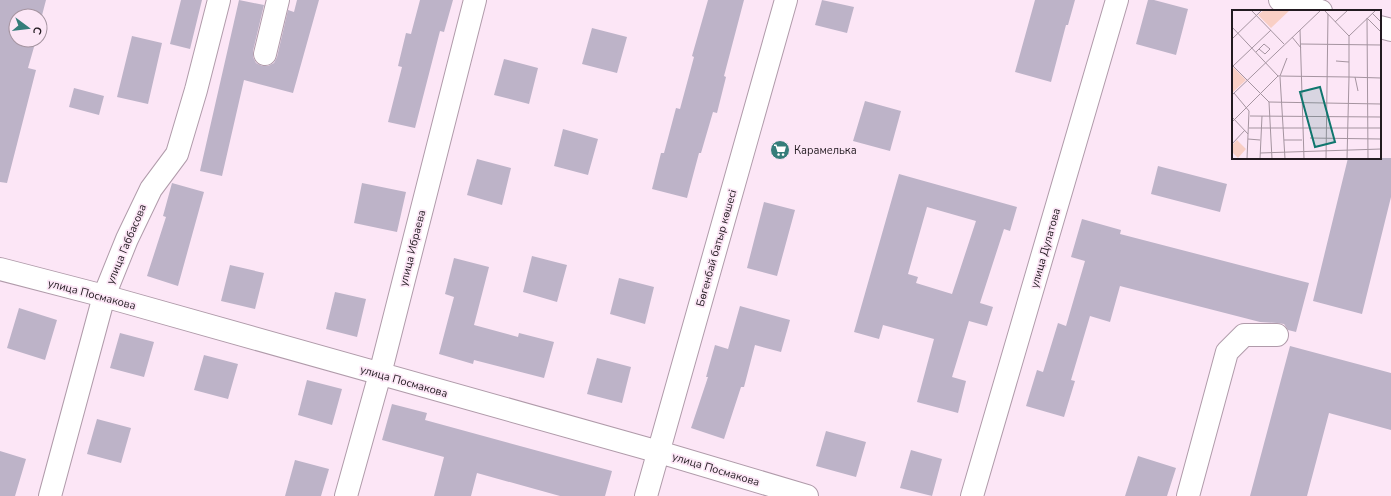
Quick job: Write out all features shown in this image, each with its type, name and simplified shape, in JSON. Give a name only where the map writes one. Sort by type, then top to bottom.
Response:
[{"type":"street","name":"улица Габбасова","points":[[50,496],[104,296],[127,239],[151,189],[177,154],[196,90],[219,0]]},
{"type":"street","points":[[265,54],[278,0]]},
{"type":"street","name":"улица Ибраева","points":[[346,496],[380,374],[475,0]]},
{"type":"street","name":"Бөгенбай батыр көшесі","points":[[646,496],[786,0]]},
{"type":"street","name":"улица Дулатова","points":[[972,496],[1117,0]]},
{"type":"street","points":[[1280,0],[1317,10]]},
{"type":"street","points":[[1381,27],[1391,30]]},
{"type":"street","name":"улица Посмакова","points":[[0,269],[104,296],[659,452],[807,496]]},
{"type":"street","points":[[1188,496],[1227,352],[1244,335],[1277,335]]},
{"type":"building","points":[[0,0],[46,0],[44,8],[8,8],[8,48],[34,48],[28,68],[36,70],[7,183],[0,182]]},
{"type":"building","points":[[181,0],[202,0],[190,49],[170,44]]},
{"type":"building","points":[[239,0],[264,5],[253,51],[253,57],[256,63],[262,66],[268,66],[274,63],[277,57],[288,10],[294,12],[297,0],[319,0],[293,93],[244,80],[222,176],[200,171]]},
{"type":"building","points":[[420,0],[453,0],[444,32],[440,31],[415,128],[388,122],[402,67],[398,66],[406,33],[411,34]]},
{"type":"building","points":[[708,0],[744,0],[724,76],[726,77],[717,113],[713,112],[701,153],[699,153],[687,198],[652,189],[661,153],[664,153],[676,108],[680,109],[694,57],[692,56]]},
{"type":"building","points":[[822,0],[854,7],[847,33],[815,25]]},
{"type":"building","points":[[1035,0],[1075,0],[1068,25],[1066,25],[1051,82],[1015,72]]},
{"type":"building","points":[[1148,0],[1154,0],[1188,9],[1176,55],[1136,44]]},
{"type":"building","points":[[592,28],[627,37],[617,73],[582,64]]},
{"type":"building","points":[[132,36],[162,43],[148,104],[117,97]]},
{"type":"building","points":[[504,59],[538,68],[529,104],[494,95]]},
{"type":"building","points":[[74,88],[104,96],[99,115],[69,107]]},
{"type":"building","points":[[865,101],[901,111],[890,151],[853,141]]},
{"type":"building","points":[[563,129],[598,139],[588,175],[554,166]]},
{"type":"building","points":[[1391,158],[1391,197],[1362,314],[1313,301],[1348,159]]},
{"type":"building","points":[[477,159],[511,168],[502,205],[467,195]]},
{"type":"building","points":[[1158,166],[1227,184],[1220,212],[1151,194]]},
{"type":"building","points":[[899,174],[1017,207],[1010,231],[1004,229],[980,303],[993,307],[987,326],[969,321],[952,377],[966,381],[958,413],[917,402],[934,339],[883,325],[879,339],[854,332]],"holes":[[[927,207],[976,221],[952,294],[916,283],[918,277],[908,274]]]},
{"type":"building","points":[[172,183],[204,192],[178,286],[147,276],[166,217],[163,216]]},
{"type":"building","points":[[362,183],[406,192],[397,232],[354,223]]},
{"type":"building","points":[[764,202],[795,210],[777,276],[747,268]]},
{"type":"building","points":[[1082,219],[1121,230],[1120,234],[1309,283],[1296,332],[1288,330],[1284,324],[1260,322],[1120,286],[1110,322],[1090,316],[1071,380],[1075,381],[1064,417],[1026,406],[1037,370],[1043,372],[1058,323],[1066,326],[1085,261],[1071,257]]},
{"type":"building","points":[[532,256],[567,265],[557,302],[523,292]]},
{"type":"building","points":[[454,258],[489,267],[474,325],[518,337],[519,333],[554,342],[544,378],[474,360],[473,364],[439,354],[454,297],[445,294]]},
{"type":"building","points":[[230,265],[264,273],[255,309],[221,301]]},
{"type":"building","points":[[619,278],[654,287],[645,324],[610,314]]},
{"type":"building","points":[[335,292],[366,299],[357,337],[326,329]]},
{"type":"building","points":[[740,306],[790,320],[781,352],[755,345],[744,387],[741,387],[724,439],[691,428],[708,377],[706,377],[715,345],[728,349]]},
{"type":"building","points":[[19,308],[57,320],[45,360],[7,348]]},
{"type":"building","points":[[120,333],[154,342],[144,377],[110,368]]},
{"type":"building","points":[[1290,346],[1391,373],[1391,430],[1329,413],[1307,496],[1250,496]]},
{"type":"building","points":[[204,355],[238,364],[228,399],[194,390]]},
{"type":"building","points":[[597,358],[631,367],[622,403],[587,394]]},
{"type":"building","points":[[307,380],[342,389],[332,425],[298,415]]},
{"type":"building","points":[[392,404],[427,413],[425,420],[612,471],[605,496],[560,496],[477,473],[471,496],[434,496],[444,457],[382,440]]},
{"type":"building","points":[[97,419],[131,428],[121,463],[87,454]]},
{"type":"building","points":[[826,431],[866,442],[856,477],[816,466]]},
{"type":"building","points":[[911,450],[942,459],[932,496],[900,488]]},
{"type":"building","points":[[0,451],[26,459],[15,496],[0,496]]},
{"type":"building","points":[[1138,456],[1176,468],[1167,496],[1125,496]]},
{"type":"building","points":[[295,460],[329,469],[321,496],[285,496]]},
{"type":"place","name":"Карамелька","points":[[780,150]]}]
